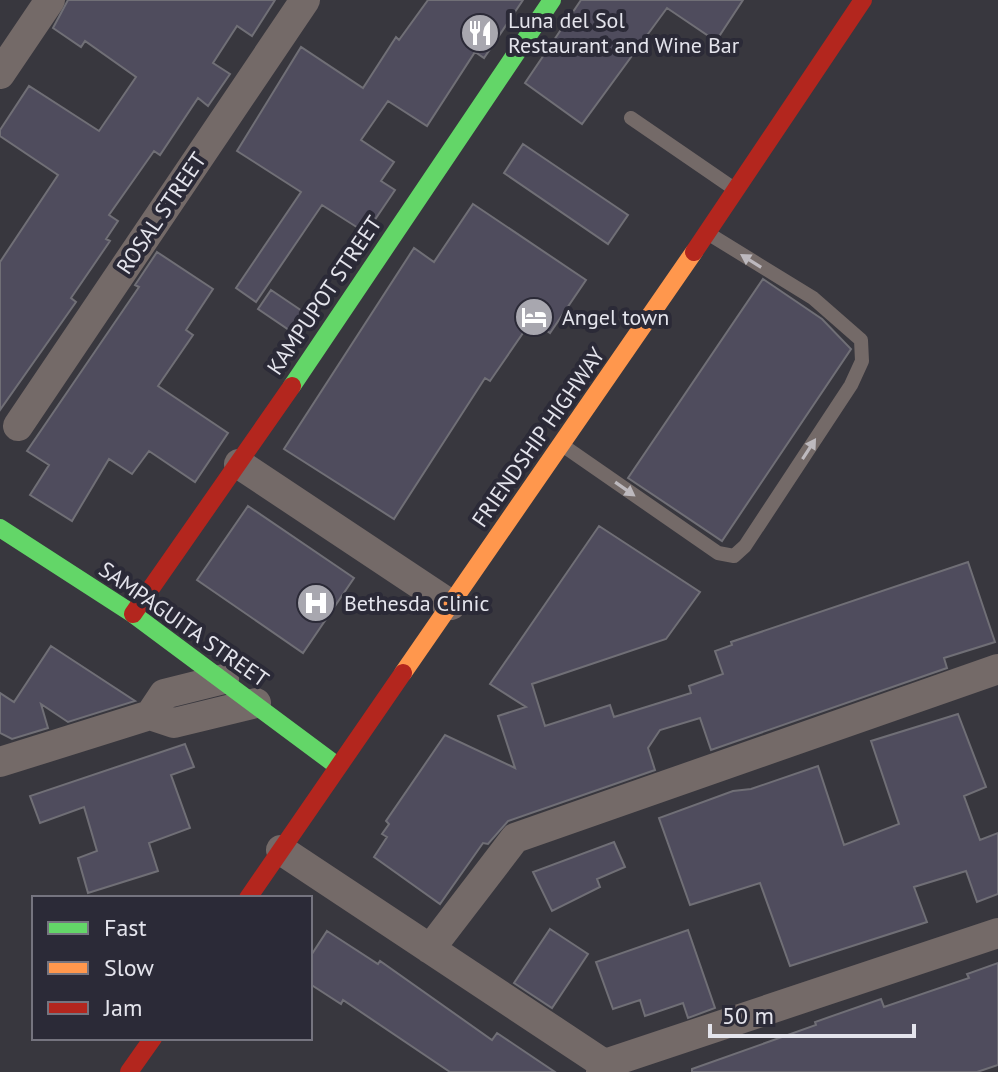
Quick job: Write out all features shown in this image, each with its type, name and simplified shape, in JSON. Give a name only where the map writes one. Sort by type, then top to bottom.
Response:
[{"type":"main road","name":"KAMPUPOT STREET","points":[[133,614],[239,464],[552,0]]},
{"type":"main road","name":"FRIENDSHIP HIGHWAY","points":[[249,896],[336,765],[709,234],[863,0]]},
{"type":"main road","name":"SAMPAGUITA STREET","points":[[0,528],[133,614],[336,765]]},
{"type":"main road","points":[[129,1072],[152,1040]]},
{"type":"street","points":[[0,74],[50,0]]},
{"type":"street","name":"ROSAL STREET","points":[[18,426],[305,0]]},
{"type":"street","points":[[239,464],[451,605]]},
{"type":"street","points":[[430,949],[515,838],[998,669]]},
{"type":"street","points":[[150,715],[164,694],[224,679]]},
{"type":"street","points":[[0,762],[150,715],[174,723],[256,703]]},
{"type":"street","points":[[281,850],[607,1069],[998,933]]},
{"type":"lane","points":[[631,118],[737,191]]},
{"type":"lane","points":[[561,445],[718,553],[734,556],[745,546],[851,385],[862,361],[861,340],[813,298],[709,234]]},
{"type":"building","points":[[68,0],[275,0],[252,36],[237,26],[213,63],[230,74],[208,106],[198,98],[160,155],[154,151],[109,215],[118,221],[106,239],[110,241],[71,298],[76,302],[0,410],[0,262],[58,175],[0,136],[0,130],[29,86],[99,131],[136,77],[85,41],[81,47],[53,28]]},
{"type":"building","points":[[428,0],[523,0],[484,58],[475,52],[427,126],[388,101],[361,140],[394,162],[381,181],[395,190],[366,233],[322,205],[256,302],[236,288],[301,192],[237,151],[301,47],[363,88],[396,37],[399,40]]},
{"type":"building","points":[[581,0],[743,0],[716,41],[667,8],[582,124],[525,83]]},
{"type":"building","points":[[523,144],[628,215],[608,244],[504,173]]},
{"type":"building","points":[[473,204],[586,280],[550,333],[532,320],[490,381],[485,378],[394,519],[284,449],[414,248],[434,262]]},
{"type":"building","points":[[157,252],[213,289],[186,330],[193,335],[158,386],[228,433],[195,482],[149,451],[132,474],[109,459],[72,521],[30,495],[49,465],[27,451],[139,287],[135,285]]},
{"type":"building","points":[[763,279],[822,319],[851,349],[722,541],[628,478]]},
{"type":"building","points":[[271,290],[308,315],[295,334],[258,309]]},
{"type":"building","points":[[248,506],[354,578],[303,653],[197,580]]},
{"type":"building","points":[[599,526],[700,592],[666,639],[532,684],[545,726],[610,705],[614,717],[691,693],[689,686],[723,674],[715,651],[732,645],[731,642],[968,562],[995,642],[944,658],[947,668],[711,750],[700,718],[660,730],[648,748],[655,770],[508,821],[488,844],[483,843],[440,904],[374,857],[387,837],[382,834],[389,824],[386,821],[445,735],[515,768],[498,716],[526,707],[490,684]]},
{"type":"building","points":[[51,646],[135,701],[68,722],[41,704],[48,728],[12,739],[0,733],[0,693],[14,702]]},
{"type":"building","points":[[958,714],[986,787],[964,796],[980,840],[998,833],[998,894],[977,902],[966,871],[914,887],[927,922],[790,966],[760,883],[690,905],[659,818],[733,791],[751,789],[818,766],[844,845],[899,824],[871,741]]},
{"type":"building","points":[[185,744],[194,767],[171,775],[190,828],[149,843],[158,871],[88,893],[78,858],[97,851],[84,807],[40,823],[30,796]]},
{"type":"building","points":[[614,842],[625,867],[597,879],[600,887],[552,911],[533,872]]},
{"type":"building","points":[[550,929],[588,954],[552,1008],[514,983]]},
{"type":"building","points":[[688,930],[715,1008],[688,1018],[683,1003],[645,1016],[640,1000],[613,1009],[596,962]]},
{"type":"building","points":[[327,931],[378,964],[380,961],[492,1040],[497,1033],[555,1072],[450,1072],[343,1000],[341,1004],[312,985],[312,954]]},
{"type":"building","points":[[998,963],[998,1065],[977,1072],[692,1072],[692,1069],[816,1025],[815,1022],[881,999],[884,1007],[969,978],[967,974]]},
{"type":"traffic: fast","points":[[292,386],[552,0]]},
{"type":"traffic: fast","points":[[0,528],[133,614],[336,765]]},
{"type":"traffic: slow","points":[[403,673],[694,252]]},
{"type":"traffic: jam","points":[[694,252],[863,0]]},
{"type":"traffic: jam","points":[[133,614],[292,386]]},
{"type":"traffic: jam","points":[[249,896],[403,673]]},
{"type":"traffic: jam","points":[[129,1072],[152,1040]]},
{"type":"place","name":"Luna del Sol Restaurant and Wine Bar","points":[[480,33]]},
{"type":"place","name":"Angel town","points":[[534,317]]},
{"type":"place","name":"Bethesda Clinic","points":[[316,603]]}]
